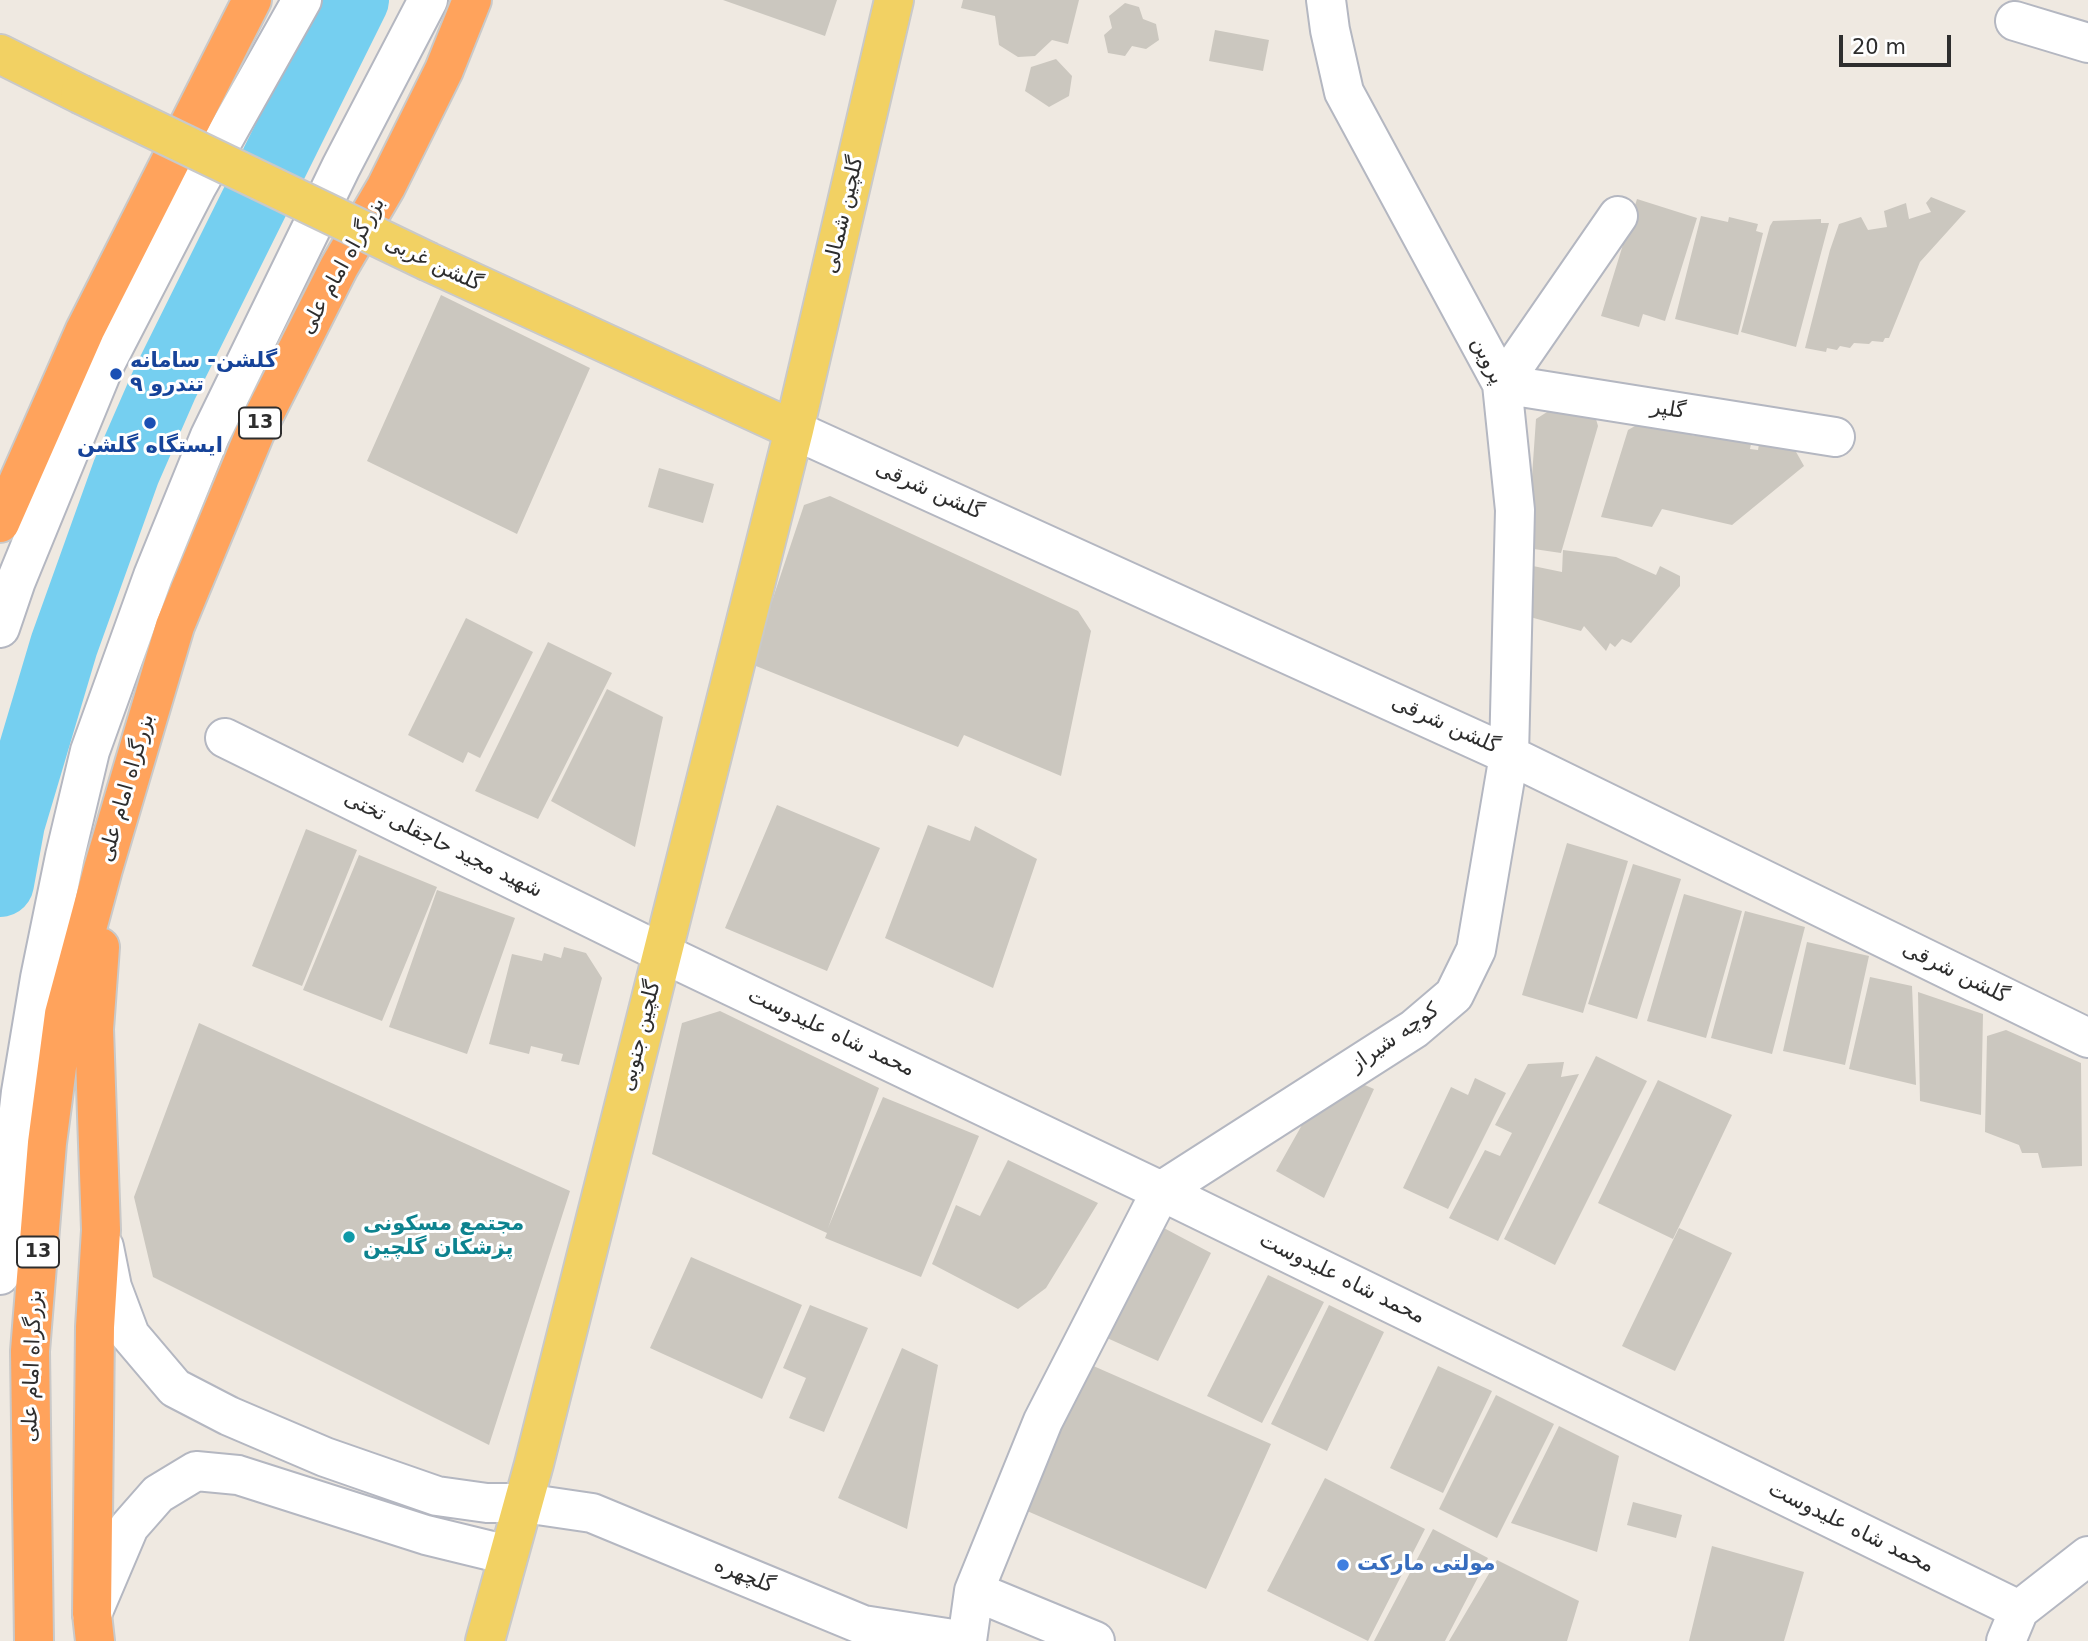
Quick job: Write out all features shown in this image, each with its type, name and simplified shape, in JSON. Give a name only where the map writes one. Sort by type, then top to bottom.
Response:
[{"type":"highway","points":[[0,523],[16,481],[85,330],[252,0]]},
{"type":"highway","name":"بزرگراه امام علی","points":[[34,1641],[30,1352],[47,1143],[64,1014],[103,869],[175,626],[255,433],[339,267],[386,187],[444,70],[472,0]]},
{"type":"highway","points":[[94,1628],[95,1327],[101,1230],[94,1029],[103,869]]},
{"type":"main road","name":"گلچین شمالی","points":[[794,430],[894,0]]},
{"type":"main road","name":"گلشن غربی","points":[[0,54],[429,262],[794,430]]},
{"type":"main road","name":"گلچین جنوبی","points":[[485,1641],[524,1503],[794,430]]},
{"type":"street","points":[[0,628],[16,581],[105,364],[196,188],[302,0]]},
{"type":"street","points":[[0,1275],[21,1092],[40,978],[90,751],[153,576],[210,436],[301,247],[428,0]]},
{"type":"street","name":"پروین","points":[[1326,0],[1344,92],[1502,384],[1515,510],[1509,755]]},
{"type":"street","points":[[2015,21],[2088,43]]},
{"type":"street","points":[[1502,384],[1618,216]]},
{"type":"street","name":"گلپر","points":[[1502,384],[1835,437]]},
{"type":"street","name":"گلشن شرقی","points":[[794,430],[1509,755],[2088,1038]]},
{"type":"street","name":"شهید مجید حاجقلی تختی","points":[[225,738],[662,953]]},
{"type":"street","name":"کوچه شیراز","points":[[1161,1191],[1414,1029],[1454,995],[1476,950],[1509,755]]},
{"type":"street","name":"محمد شاه علیدوست","points":[[662,953],[1161,1191],[2013,1625]]},
{"type":"street","name":"گلچهره","points":[[101,1230],[112,1287],[130,1335],[175,1388],[229,1416],[325,1457],[437,1496],[487,1503],[524,1503],[592,1513],[863,1625],[967,1641],[974,1591],[1043,1421],[1161,1191]]},
{"type":"street","points":[[94,1628],[129,1527],[158,1493],[196,1471],[238,1475],[426,1535],[508,1555]]},
{"type":"street","points":[[2013,1625],[2088,1556]]},
{"type":"street","points":[[974,1591],[1095,1641]]},
{"type":"building","points":[[723,0],[837,0],[825,36]]},
{"type":"building","points":[[963,0],[1079,0],[1068,44],[1052,40],[1035,56],[1018,57],[999,45],[995,16],[961,8]]},
{"type":"building","points":[[1125,3],[1139,7],[1143,19],[1156,24],[1159,40],[1146,49],[1132,46],[1125,56],[1108,53],[1104,35],[1112,28],[1109,16]]},
{"type":"building","points":[[1215,30],[1269,40],[1263,71],[1209,61]]},
{"type":"building","points":[[1056,59],[1072,76],[1069,96],[1049,107],[1025,91],[1031,67]]},
{"type":"building","points":[[1931,197],[1966,211],[1920,262],[1889,338],[1885,338],[1883,342],[1872,341],[1869,344],[1854,343],[1850,348],[1827,348],[1826,352],[1805,348],[1839,224],[1861,217],[1868,230],[1887,227],[1884,211],[1906,203],[1909,219],[1931,212],[1926,203]]},
{"type":"building","points":[[1637,199],[1697,218],[1665,321],[1643,314],[1639,327],[1601,316]]},
{"type":"building","points":[[1701,216],[1728,222],[1729,217],[1758,224],[1756,231],[1763,233],[1738,335],[1675,319]]},
{"type":"building","points":[[1821,219],[1821,223],[1829,223],[1796,347],[1741,332],[1773,221]]},
{"type":"building","points":[[441,295],[590,368],[517,534],[367,461]]},
{"type":"building","points":[[1555,407],[1586,414],[1586,418],[1596,419],[1598,426],[1561,553],[1527,548],[1536,419]]},
{"type":"building","points":[[1642,422],[1695,436],[1696,433],[1751,444],[1750,449],[1758,450],[1759,444],[1795,450],[1804,466],[1732,525],[1662,509],[1652,527],[1601,517],[1628,430]]},
{"type":"building","points":[[659,468],[714,484],[703,523],[648,507]]},
{"type":"building","points":[[830,496],[1078,611],[1091,631],[1061,776],[964,735],[958,747],[751,664],[804,505]]},
{"type":"building","points":[[1563,550],[1616,557],[1656,575],[1660,566],[1680,576],[1680,586],[1631,643],[1622,639],[1615,647],[1610,643],[1606,651],[1584,626],[1581,631],[1530,617],[1533,566],[1562,572]]},
{"type":"building","points":[[466,618],[533,652],[480,758],[468,752],[463,763],[408,735]]},
{"type":"building","points":[[548,642],[612,673],[538,819],[475,791]]},
{"type":"building","points":[[607,689],[663,717],[635,847],[551,801]]},
{"type":"building","points":[[777,805],[880,848],[827,971],[725,928]]},
{"type":"building","points":[[928,825],[970,841],[975,826],[1037,859],[993,988],[885,938]]},
{"type":"building","points":[[306,829],[357,850],[302,986],[252,966]]},
{"type":"building","points":[[1567,843],[1628,861],[1583,1013],[1522,995]]},
{"type":"building","points":[[359,855],[437,887],[382,1021],[303,990]]},
{"type":"building","points":[[1633,864],[1681,879],[1637,1019],[1588,1004]]},
{"type":"building","points":[[437,890],[515,918],[467,1054],[389,1027]]},
{"type":"building","points":[[1684,894],[1742,911],[1706,1038],[1647,1021]]},
{"type":"building","points":[[1745,911],[1805,927],[1772,1054],[1711,1038]]},
{"type":"building","points":[[1807,942],[1869,956],[1845,1065],[1783,1051]]},
{"type":"building","points":[[564,947],[586,953],[602,978],[579,1065],[561,1061],[563,1054],[531,1046],[529,1054],[489,1044],[512,954],[542,961],[544,953],[561,958]]},
{"type":"building","points":[[1870,977],[1912,986],[1916,1085],[1849,1069]]},
{"type":"building","points":[[1918,992],[1983,1014],[1981,1115],[1920,1101]]},
{"type":"building","points":[[720,1011],[879,1088],[828,1228],[883,1097],[979,1136],[921,1277],[825,1238],[827,1233],[652,1154],[682,1023]]},
{"type":"building","name":"مجتمع مسکونی پزشکان گلچین","points":[[199,1023],[570,1191],[489,1445],[153,1277],[134,1197]]},
{"type":"building","points":[[2006,1030],[2081,1063],[2082,1166],[2042,1168],[2038,1153],[2022,1153],[2019,1145],[1985,1132],[1987,1036]]},
{"type":"building","points":[[1596,1056],[1647,1081],[1555,1265],[1504,1239]]},
{"type":"building","points":[[1564,1062],[1561,1077],[1579,1074],[1498,1241],[1449,1218],[1485,1150],[1500,1156],[1512,1133],[1495,1125],[1528,1064]]},
{"type":"building","points":[[1475,1078],[1506,1093],[1448,1209],[1403,1188],[1451,1087],[1468,1095]]},
{"type":"building","points":[[1351,1079],[1374,1089],[1324,1198],[1276,1171],[1316,1100]]},
{"type":"building","points":[[1658,1080],[1732,1115],[1673,1239],[1598,1203]]},
{"type":"building","points":[[1008,1160],[1098,1203],[1046,1288],[1018,1309],[932,1264],[956,1205],[980,1216]]},
{"type":"building","points":[[1162,1227],[1211,1253],[1158,1361],[1096,1333]]},
{"type":"building","points":[[1679,1228],[1732,1253],[1675,1371],[1622,1346]]},
{"type":"building","points":[[691,1257],[802,1305],[762,1399],[650,1348]]},
{"type":"building","points":[[1268,1275],[1324,1302],[1262,1423],[1207,1396]]},
{"type":"building","points":[[810,1305],[868,1328],[824,1432],[789,1418],[806,1378],[783,1368]]},
{"type":"building","points":[[1329,1305],[1384,1332],[1327,1451],[1271,1424]]},
{"type":"building","points":[[902,1348],[938,1365],[907,1529],[838,1498]]},
{"type":"building","points":[[1082,1361],[1271,1444],[1206,1589],[1018,1507]]},
{"type":"building","points":[[1438,1366],[1492,1391],[1443,1493],[1390,1468]]},
{"type":"building","points":[[1496,1395],[1554,1424],[1497,1538],[1439,1509]]},
{"type":"building","points":[[1559,1426],[1619,1456],[1597,1552],[1511,1523]]},
{"type":"building","points":[[1325,1478],[1425,1529],[1368,1641],[1267,1591]]},
{"type":"building","points":[[1633,1502],[1682,1515],[1676,1538],[1627,1525]]},
{"type":"building","points":[[1433,1529],[1488,1558],[1445,1641],[1374,1641]]},
{"type":"building","points":[[1712,1546],[1804,1572],[1784,1641],[1689,1641]]},
{"type":"building","points":[[1497,1560],[1579,1601],[1567,1641],[1449,1641]]},
{"type":"waterway","points":[[0,883],[11,823],[64,645],[126,472],[164,385],[355,0]]},
{"type":"place","name":"گلشن- سامانه ۹ تندرو","points":[[116,374]]},
{"type":"place","name":"ایستگاه گلشن","points":[[150,423]]},
{"type":"place","name":"مجتمع مسکونی پزشکان گلچین","points":[[349,1237]]},
{"type":"place","name":"مولتی مارکت","points":[[1343,1565]]}]
